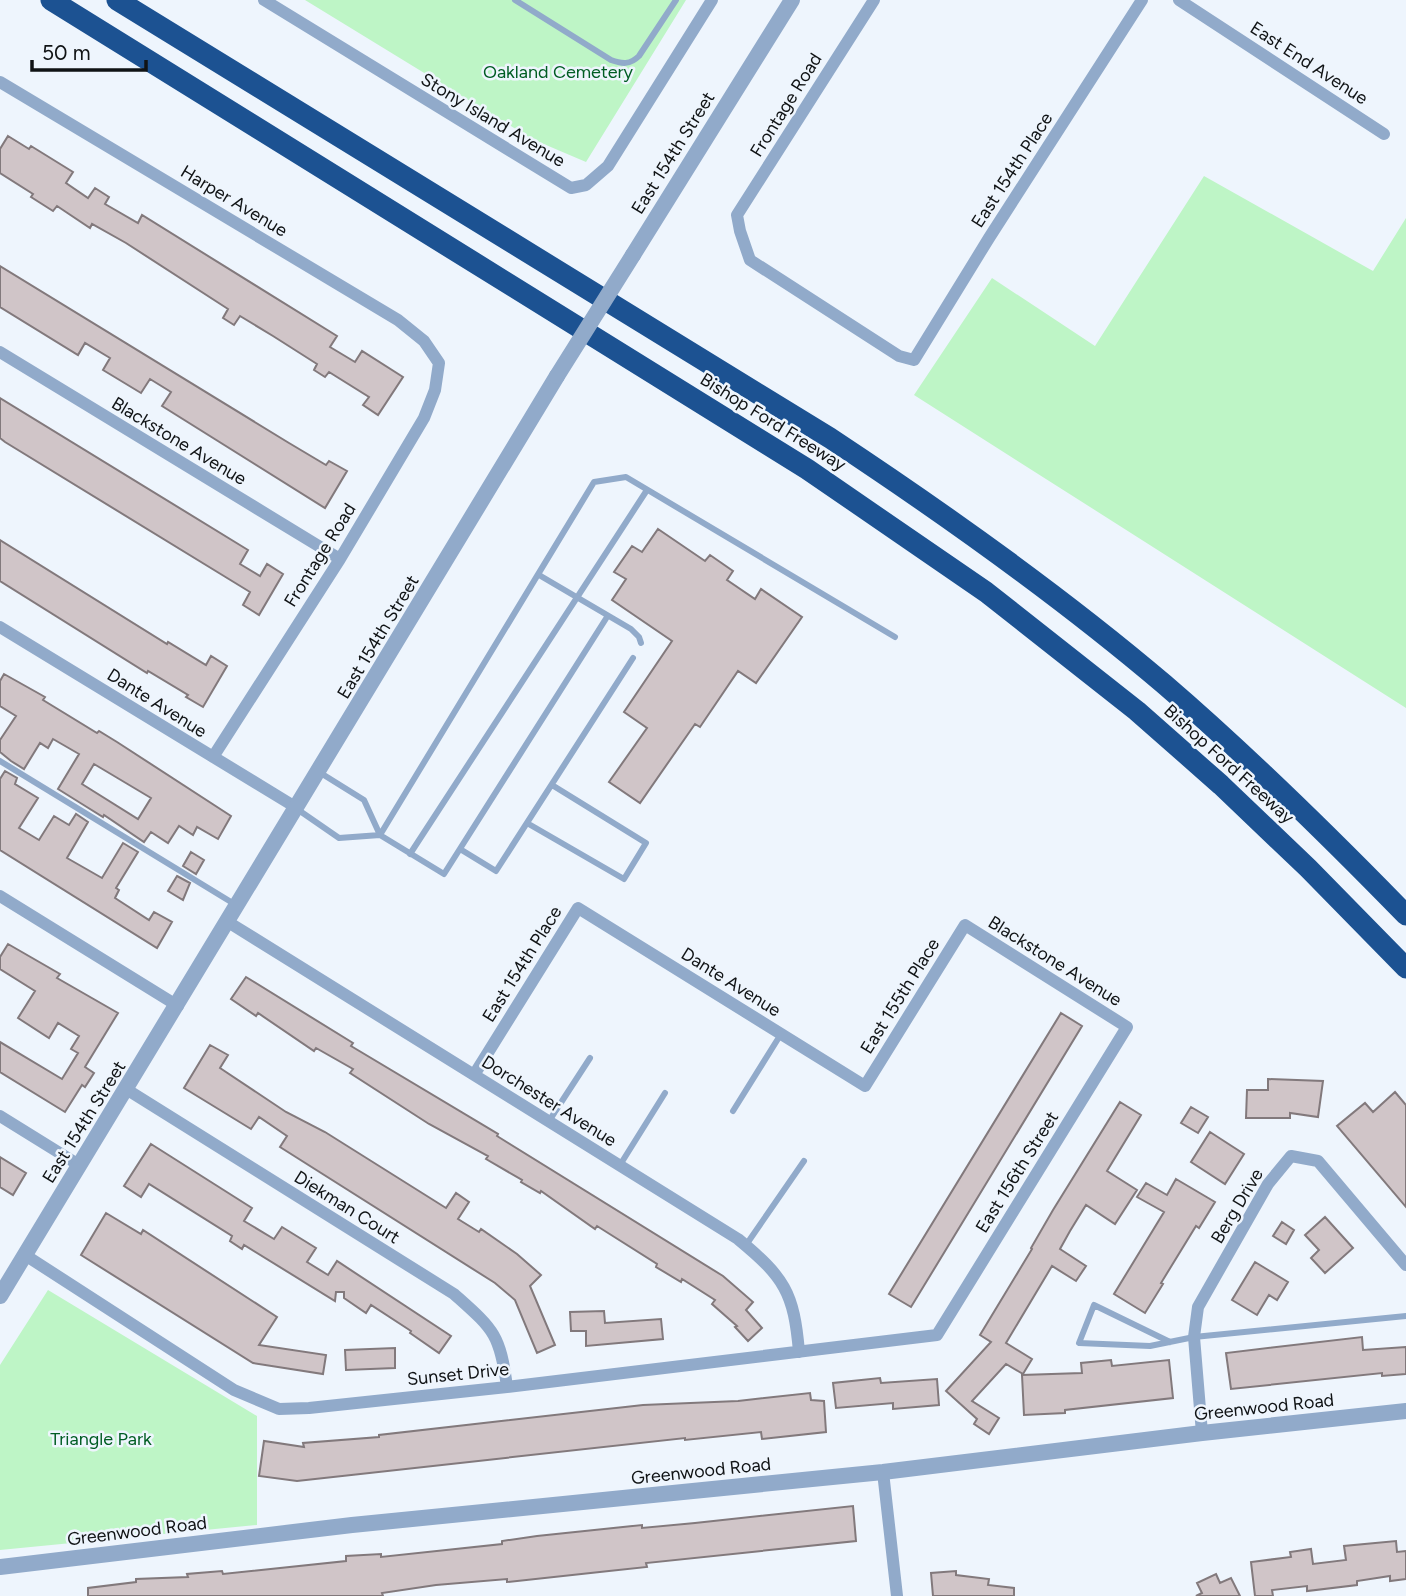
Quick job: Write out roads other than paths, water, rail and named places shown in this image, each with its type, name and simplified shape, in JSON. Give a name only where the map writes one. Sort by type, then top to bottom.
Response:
[{"type":"highway","points":[[45,0],[75,15]]},
{"type":"highway","name":"Bishop Ford Freeway","points":[[51,0],[807,469],[986,592],[1137,711],[1221,785],[1308,868],[1406,968]]},
{"type":"highway","name":"Bishop Ford Freeway","points":[[117,0],[807,424],[925,501],[1063,603],[1163,684],[1248,759],[1406,915]]},
{"type":"street","name":"Stony Island Avenue","points":[[264,0],[571,188],[586,185],[608,166],[712,0]]},
{"type":"street","name":"East 154th Street","points":[[0,1296],[557,376],[792,0]]},
{"type":"street","name":"Frontage Road","points":[[874,0],[737,215],[750,260],[899,356],[914,360]]},
{"type":"street","name":"East 154th Place","points":[[914,360],[1142,0]]},
{"type":"street","name":"East End Avenue","points":[[1178,0],[1384,134]]},
{"type":"street","name":"Harper Avenue","points":[[0,82],[398,320],[424,341],[439,363]]},
{"type":"street","name":"Blackstone Avenue","points":[[0,352],[340,559]]},
{"type":"street","name":"Frontage Road","points":[[213,757],[340,559],[424,418],[435,390],[439,363]]},
{"type":"street","name":"Dante Avenue","points":[[0,627],[297,808]]},
{"type":"street","points":[[0,896],[178,1006]]},
{"type":"street","name":"East 154th Place","points":[[474,1074],[578,908]]},
{"type":"street","name":"Dante Avenue","points":[[578,908],[865,1086]]},
{"type":"street","name":"Dorchester Avenue","points":[[228,922],[746,1245],[778,1275],[788,1295],[796,1314],[799,1352]]},
{"type":"street","name":"Blackstone Avenue","points":[[965,925],[1127,1027]]},
{"type":"street","name":"East 155th Place","points":[[865,1086],[965,925]]},
{"type":"street","name":"East 156th Street","points":[[937,1335],[1127,1027]]},
{"type":"street","name":"Diekman Court","points":[[126,1089],[453,1294],[489,1325],[502,1352],[507,1387]]},
{"type":"street","points":[[0,1116],[79,1165]]},
{"type":"street","name":"Berg Drive","points":[[1202,1433],[1194,1337],[1198,1307],[1268,1184],[1291,1156],[1318,1161],[1406,1265]]},
{"type":"street","name":"Sunset Drive","points":[[25,1255],[234,1390],[279,1409],[507,1387],[937,1335]]},
{"type":"street","name":"Greenwood Road","points":[[0,1567],[352,1525],[883,1472],[1406,1411]]},
{"type":"street","points":[[883,1472],[897,1596]]},
{"type":"lane","points":[[515,0],[611,60],[627,64],[639,56],[676,0]]},
{"type":"lane","points":[[380,835],[594,482],[625,477],[895,637]]},
{"type":"lane","points":[[410,854],[647,489]]},
{"type":"lane","points":[[539,575],[631,629],[639,636],[641,643]]},
{"type":"lane","points":[[319,772],[364,800],[380,835],[444,874],[607,617]]},
{"type":"lane","points":[[460,849],[496,871],[633,658]]},
{"type":"lane","points":[[0,761],[237,906]]},
{"type":"lane","points":[[527,823],[624,879],[646,844],[552,785]]},
{"type":"lane","points":[[297,808],[339,838],[380,835]]},
{"type":"lane","points":[[733,1111],[781,1034]]},
{"type":"lane","points":[[549,1121],[590,1058]]},
{"type":"lane","points":[[620,1165],[665,1093]]},
{"type":"lane","points":[[746,1245],[804,1161]]},
{"type":"lane","points":[[1170,1342],[1094,1305],[1079,1343],[1150,1346],[1170,1342],[1194,1337],[1406,1316]]},
{"type":"park label","name":"Oakland Cemetery","points":[[558,72]]},
{"type":"park label","name":"Triangle Park","points":[[101,1439]]}]
